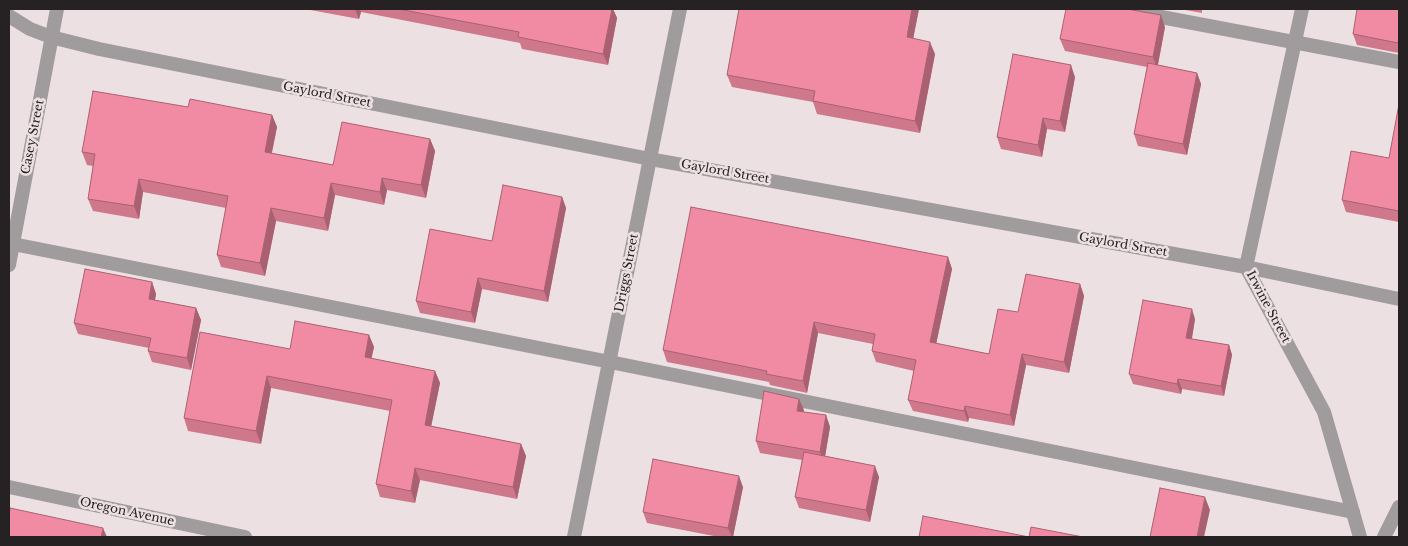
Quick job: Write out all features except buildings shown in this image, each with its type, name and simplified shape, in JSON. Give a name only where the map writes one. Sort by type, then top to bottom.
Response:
[{"type":"street","name":"Casey Street","points":[[9,264],[57,9]]},
{"type":"street","name":"Driggs Street","points":[[574,537],[680,9]]},
{"type":"street","points":[[1119,9],[1399,62]]},
{"type":"street","name":"Irwine Street","points":[[1302,9],[1246,267],[1324,412],[1360,537]]},
{"type":"street","name":"Gaylord Street","points":[[9,16],[30,29],[52,37],[99,49],[650,159],[1246,267],[1399,299]]},
{"type":"street","points":[[12,244],[1353,512]]},
{"type":"street","name":"Oregon Avenue","points":[[9,488],[245,537]]},
{"type":"street","points":[[1384,537],[1399,507]]}]
